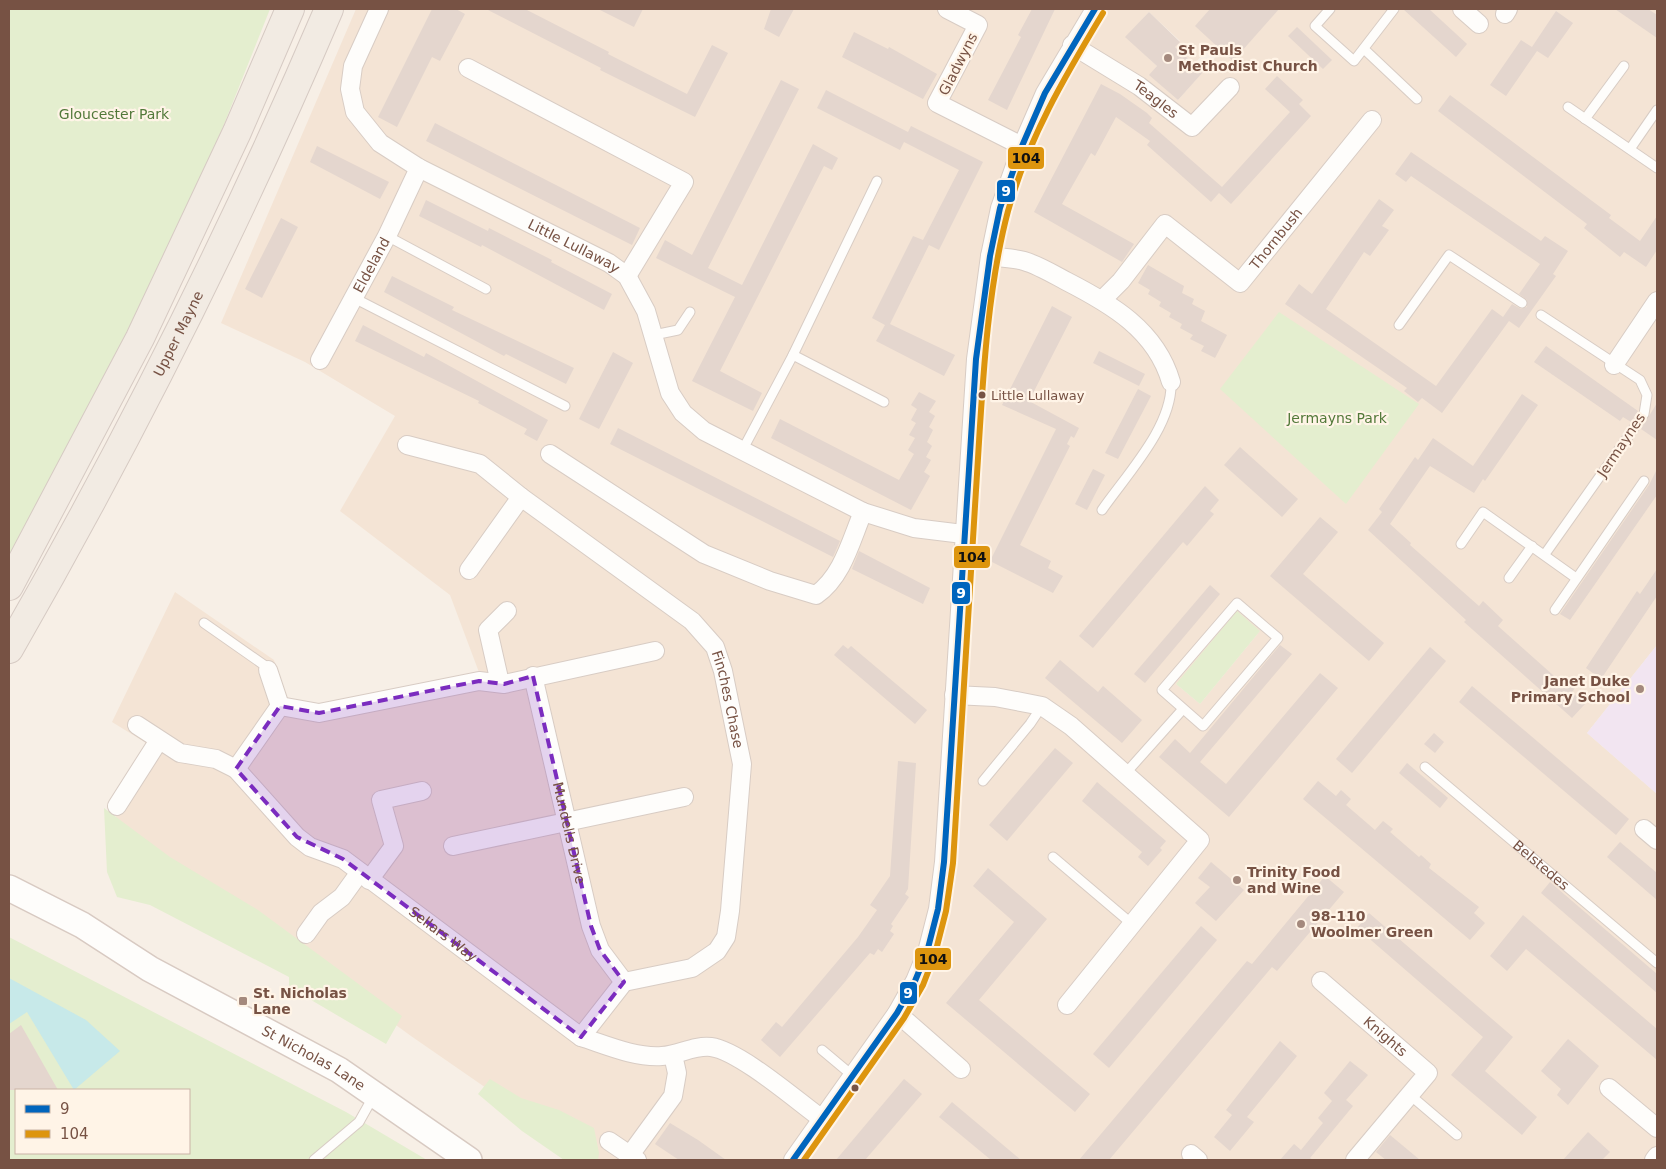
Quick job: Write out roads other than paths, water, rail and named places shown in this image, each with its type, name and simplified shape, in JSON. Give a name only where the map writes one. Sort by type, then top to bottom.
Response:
[{"type":"main road","points":[[9,586],[140,338],[237,132],[290,9]]},
{"type":"main road","name":"Upper Mayne","points":[[9,649],[121,449],[167,359],[256,176],[329,9]]},
{"type":"main road","name":"St Nicholas Lane","points":[[9,888],[82,925],[150,969],[339,1070],[469,1160]]},
{"type":"main road","name":"St Nicholas Lane","points":[[9,905],[83,943],[150,969]]},
{"type":"street","name":"Little Lullaway","points":[[379,9],[353,66],[350,89],[355,112],[380,143],[419,168],[609,263],[627,276],[646,310],[661,368],[670,392],[683,413],[704,430],[863,512],[914,528],[963,534]]},
{"type":"street","name":"Gladwyns","points":[[947,9],[978,24],[937,103],[1022,146]]},
{"type":"street","points":[[793,1160],[897,1012],[915,981],[927,952],[938,909],[944,862],[963,534],[971,449],[976,359],[990,256],[1000,208],[1022,146],[1045,93],[1095,9]]},
{"type":"street","points":[[1462,9],[1479,24]]},
{"type":"street","name":"Teagles","points":[[1072,45],[1140,86],[1192,127],[1230,87]]},
{"type":"street","points":[[468,68],[684,182],[627,276]]},
{"type":"street","name":"Thornbush","points":[[1103,300],[1121,281],[1163,222],[1240,283],[1372,120]]},
{"type":"street","name":"Eldeland","points":[[320,360],[387,236],[419,168]]},
{"type":"street","points":[[990,256],[1025,261],[1103,300],[1131,319],[1158,350],[1166,365],[1171,382]]},
{"type":"street","points":[[1614,365],[1657,301]]},
{"type":"street","name":"Finches Chase","points":[[407,445],[480,464],[520,497],[692,621],[715,647],[735,721],[742,764],[730,911],[726,937],[717,951],[692,968],[624,982]]},
{"type":"street","points":[[550,454],[704,554],[770,581],[816,594],[826,588],[837,574],[863,512]]},
{"type":"street","points":[[469,570],[520,497]]},
{"type":"street","points":[[500,683],[488,630],[507,611]]},
{"type":"street","points":[[280,706],[319,713],[479,681],[500,683],[655,651]]},
{"type":"street","points":[[268,670],[280,706]]},
{"type":"street","name":"Mundells Drive","points":[[533,676],[591,926],[600,950],[624,982]]},
{"type":"street","points":[[954,695],[995,697],[1042,706],[1072,726],[1200,840],[1068,1005]]},
{"type":"street","points":[[236,769],[280,706]]},
{"type":"street","name":"Sellars Way","points":[[137,725],[180,753],[216,759],[236,769],[297,838],[310,847],[343,859],[581,1036],[638,1054],[662,1057],[701,1047],[712,1047],[728,1053],[822,1119]]},
{"type":"street","points":[[117,806],[159,740]]},
{"type":"street","points":[[306,934],[321,913],[365,876],[394,846],[382,800],[422,791]]},
{"type":"street","points":[[453,846],[684,797]]},
{"type":"street","name":"Knights","points":[[1320,981],[1428,1073],[1355,1160]]},
{"type":"street","points":[[581,1036],[624,982]]},
{"type":"street","points":[[897,1012],[961,1069]]},
{"type":"street","points":[[609,1141],[634,1158],[673,1096],[677,1073],[673,1055]]},
{"type":"street","points":[[1609,1088],[1657,1128]]},
{"type":"street","points":[[1654,1160],[1657,1156]]},
{"type":"lane","points":[[1330,9],[1314,26],[1354,61],[1394,9]]},
{"type":"lane","points":[[1364,49],[1417,99]]},
{"type":"lane","points":[[1585,118],[1624,66]]},
{"type":"lane","points":[[1568,107],[1657,168]]},
{"type":"lane","points":[[1630,149],[1657,110]]},
{"type":"lane","points":[[742,450],[794,355],[877,181]]},
{"type":"lane","points":[[387,236],[486,289]]},
{"type":"lane","points":[[1399,325],[1449,255],[1522,303]]},
{"type":"lane","points":[[354,298],[565,406]]},
{"type":"lane","points":[[654,335],[678,330],[690,312]]},
{"type":"lane","name":"Jermaynes","points":[[1541,315],[1614,365],[1640,380],[1647,395],[1644,414],[1545,554]]},
{"type":"lane","points":[[794,355],[884,402]]},
{"type":"lane","points":[[1102,510],[1159,428],[1172,396],[1171,382]]},
{"type":"lane","points":[[1555,610],[1644,481]]},
{"type":"lane","points":[[1461,544],[1483,512],[1545,554],[1576,578]]},
{"type":"lane","points":[[1509,578],[1532,546]]},
{"type":"lane","points":[[1237,603],[1278,638],[1203,726],[1183,709],[1162,690],[1237,603]]},
{"type":"lane","points":[[204,623],[264,665],[268,670]]},
{"type":"lane","points":[[983,781],[1042,706]]},
{"type":"lane","points":[[1125,774],[1183,709]]},
{"type":"lane","name":"Belstedes","points":[[1425,767],[1657,963]]},
{"type":"lane","points":[[1053,857],[1132,924]]},
{"type":"lane","points":[[822,1050],[853,1076]]},
{"type":"lane","points":[[314,1160],[359,1122],[374,1095]]},
{"type":"lane","points":[[1410,1095],[1457,1135]]},
{"type":"water","points":[[9,978],[86,1020],[120,1051],[73,1089],[27,1012],[9,1024]]},
{"type":"place","name":"St Pauls Methodist Church","points":[[1168,58]]},
{"type":"place","name":"Little Lullaway","points":[[982,395]]},
{"type":"place","name":"Janet Duke Primary School","points":[[1640,689]]},
{"type":"place","name":"Trinity Food and Wine","points":[[1237,880]]},
{"type":"place","name":"98-110 Woolmer Green","points":[[1301,924]]},
{"type":"place","name":"St. Nicholas Lane","points":[[243,1001]]},
{"type":"park label","name":"Gloucester Park","points":[[114,114]]},
{"type":"park label","name":"Jermayns Park","points":[[1337,418]]}]
